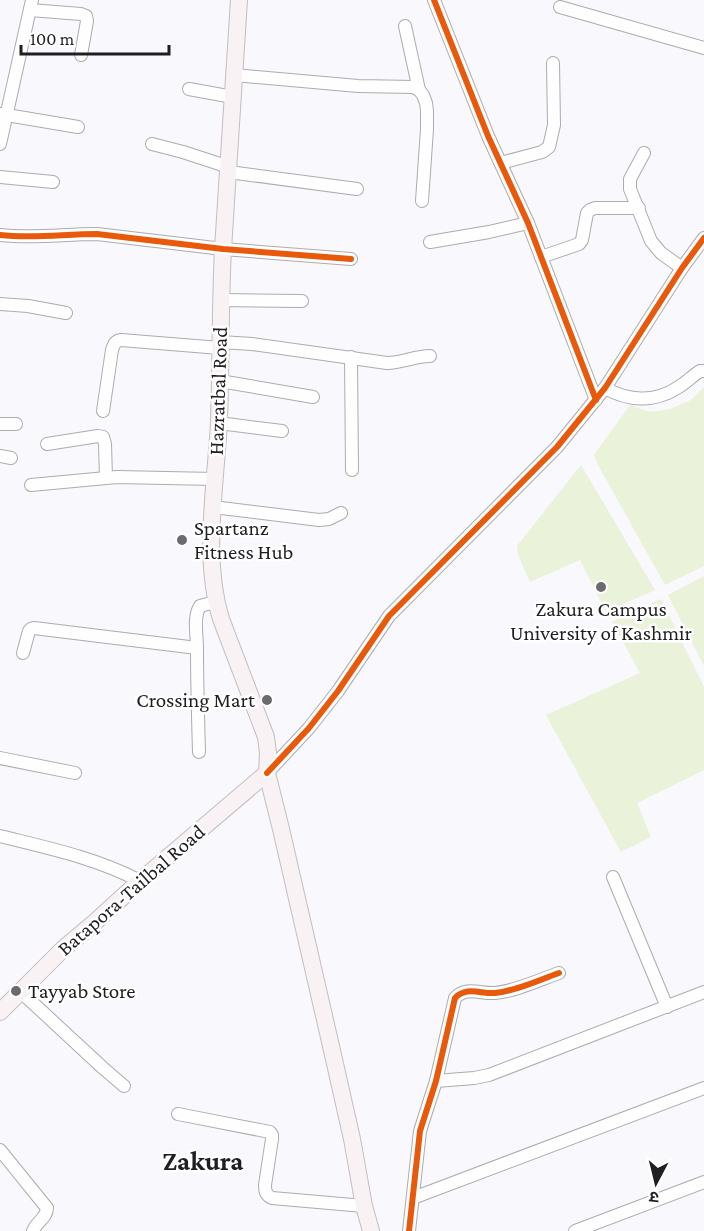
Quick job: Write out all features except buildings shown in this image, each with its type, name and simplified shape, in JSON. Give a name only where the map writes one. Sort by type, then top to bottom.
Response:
[{"type":"main road","name":"Hazratbal Road","points":[[239,0],[221,300],[219,423],[211,573],[215,602],[224,630],[266,737],[267,773],[337,1069],[371,1231]]},
{"type":"main road","name":"Batapora-Tailbal Road","points":[[0,1011],[63,949],[140,880],[267,773]]},
{"type":"street","points":[[434,0],[488,136],[528,223],[596,400]]},
{"type":"street","points":[[0,144],[3,114],[31,5],[86,16],[81,55]]},
{"type":"street","points":[[560,7],[704,48]]},
{"type":"street","points":[[405,26],[419,90],[426,103],[427,111],[422,201]]},
{"type":"street","points":[[501,163],[542,152],[549,147],[554,125],[553,63]]},
{"type":"street","points":[[234,75],[358,86],[413,87],[419,90]]},
{"type":"street","points":[[189,89],[233,97]]},
{"type":"street","points":[[3,114],[78,128]]},
{"type":"street","points":[[152,144],[192,155],[229,170],[357,189]]},
{"type":"street","points":[[644,153],[629,184],[651,241],[661,253],[682,268]]},
{"type":"street","points":[[0,177],[53,182]]},
{"type":"street","points":[[541,257],[579,244],[582,240],[587,213],[590,210],[639,208]]},
{"type":"street","points":[[430,242],[528,223]]},
{"type":"street","points":[[0,235],[52,237],[97,234],[224,249],[351,259]]},
{"type":"street","points":[[267,773],[309,728],[345,681],[389,616],[557,447],[596,400],[704,238]]},
{"type":"street","points":[[221,300],[302,301]]},
{"type":"street","points":[[0,304],[28,306],[66,313]]},
{"type":"street","points":[[104,411],[112,350],[117,340],[220,345],[252,344],[387,363],[430,356]]},
{"type":"street","points":[[351,357],[352,470]]},
{"type":"street","points":[[605,388],[622,396],[651,398],[669,393],[700,371],[704,371]]},
{"type":"street","points":[[220,381],[313,397]]},
{"type":"street","points":[[219,423],[282,431]]},
{"type":"street","points":[[0,424],[16,424]]},
{"type":"street","points":[[47,444],[103,437],[106,478]]},
{"type":"street","points":[[31,485],[106,478],[215,479]]},
{"type":"street","points":[[213,507],[319,520],[329,519],[341,513]]},
{"type":"street","points":[[200,752],[197,698],[198,610],[200,606],[215,602]]},
{"type":"street","points":[[23,653],[29,631],[34,628],[197,648]]},
{"type":"street","points":[[0,758],[75,773]]},
{"type":"street","points":[[0,836],[81,856],[140,880]]},
{"type":"street","points":[[613,877],[667,1006]]},
{"type":"street","points":[[410,1231],[420,1131],[436,1081],[455,998],[466,991],[501,992],[559,973]]},
{"type":"street","points":[[21,992],[124,1086]]},
{"type":"street","points":[[436,1081],[489,1075],[704,992]]},
{"type":"street","points":[[413,1198],[704,1088]]},
{"type":"street","points":[[178,1114],[270,1132],[273,1139],[265,1191],[272,1198],[364,1206]]},
{"type":"street","points":[[2,1157],[47,1208],[47,1214],[33,1231]]},
{"type":"street","points":[[575,1231],[704,1182]]},
{"type":"green space","points":[[704,387],[704,566],[665,585],[594,455],[630,405],[650,412],[670,409],[691,400]]},
{"type":"green space","points":[[581,465],[655,590],[606,612],[580,560],[530,582],[518,555],[517,546]]},
{"type":"green space","points":[[704,576],[704,666],[668,595]]},
{"type":"green space","points":[[661,599],[704,687],[704,770],[637,803],[651,837],[621,852],[546,715],[640,673],[612,622]]},
{"type":"cycle path","points":[[434,0],[488,136],[528,223],[596,400]]},
{"type":"cycle path","points":[[0,235],[97,234],[223,249],[351,259]]},
{"type":"cycle path","points":[[267,773],[309,728],[338,691],[389,616],[557,447],[605,388],[682,268],[704,238]]},
{"type":"cycle path","points":[[409,1231],[420,1131],[436,1081],[455,998],[469,991],[495,993],[511,990],[559,973]]},
{"type":"place","name":"Spartanz Fitness Hub","points":[[182,540]]},
{"type":"place","name":"Zakura Campus University of Kashmir","points":[[601,587]]},
{"type":"place","name":"Crossing Mart","points":[[267,700]]},
{"type":"place","name":"Tayyab Store","points":[[16,991]]},
{"type":"district","name":"Zakura","points":[[203,1161]]}]
